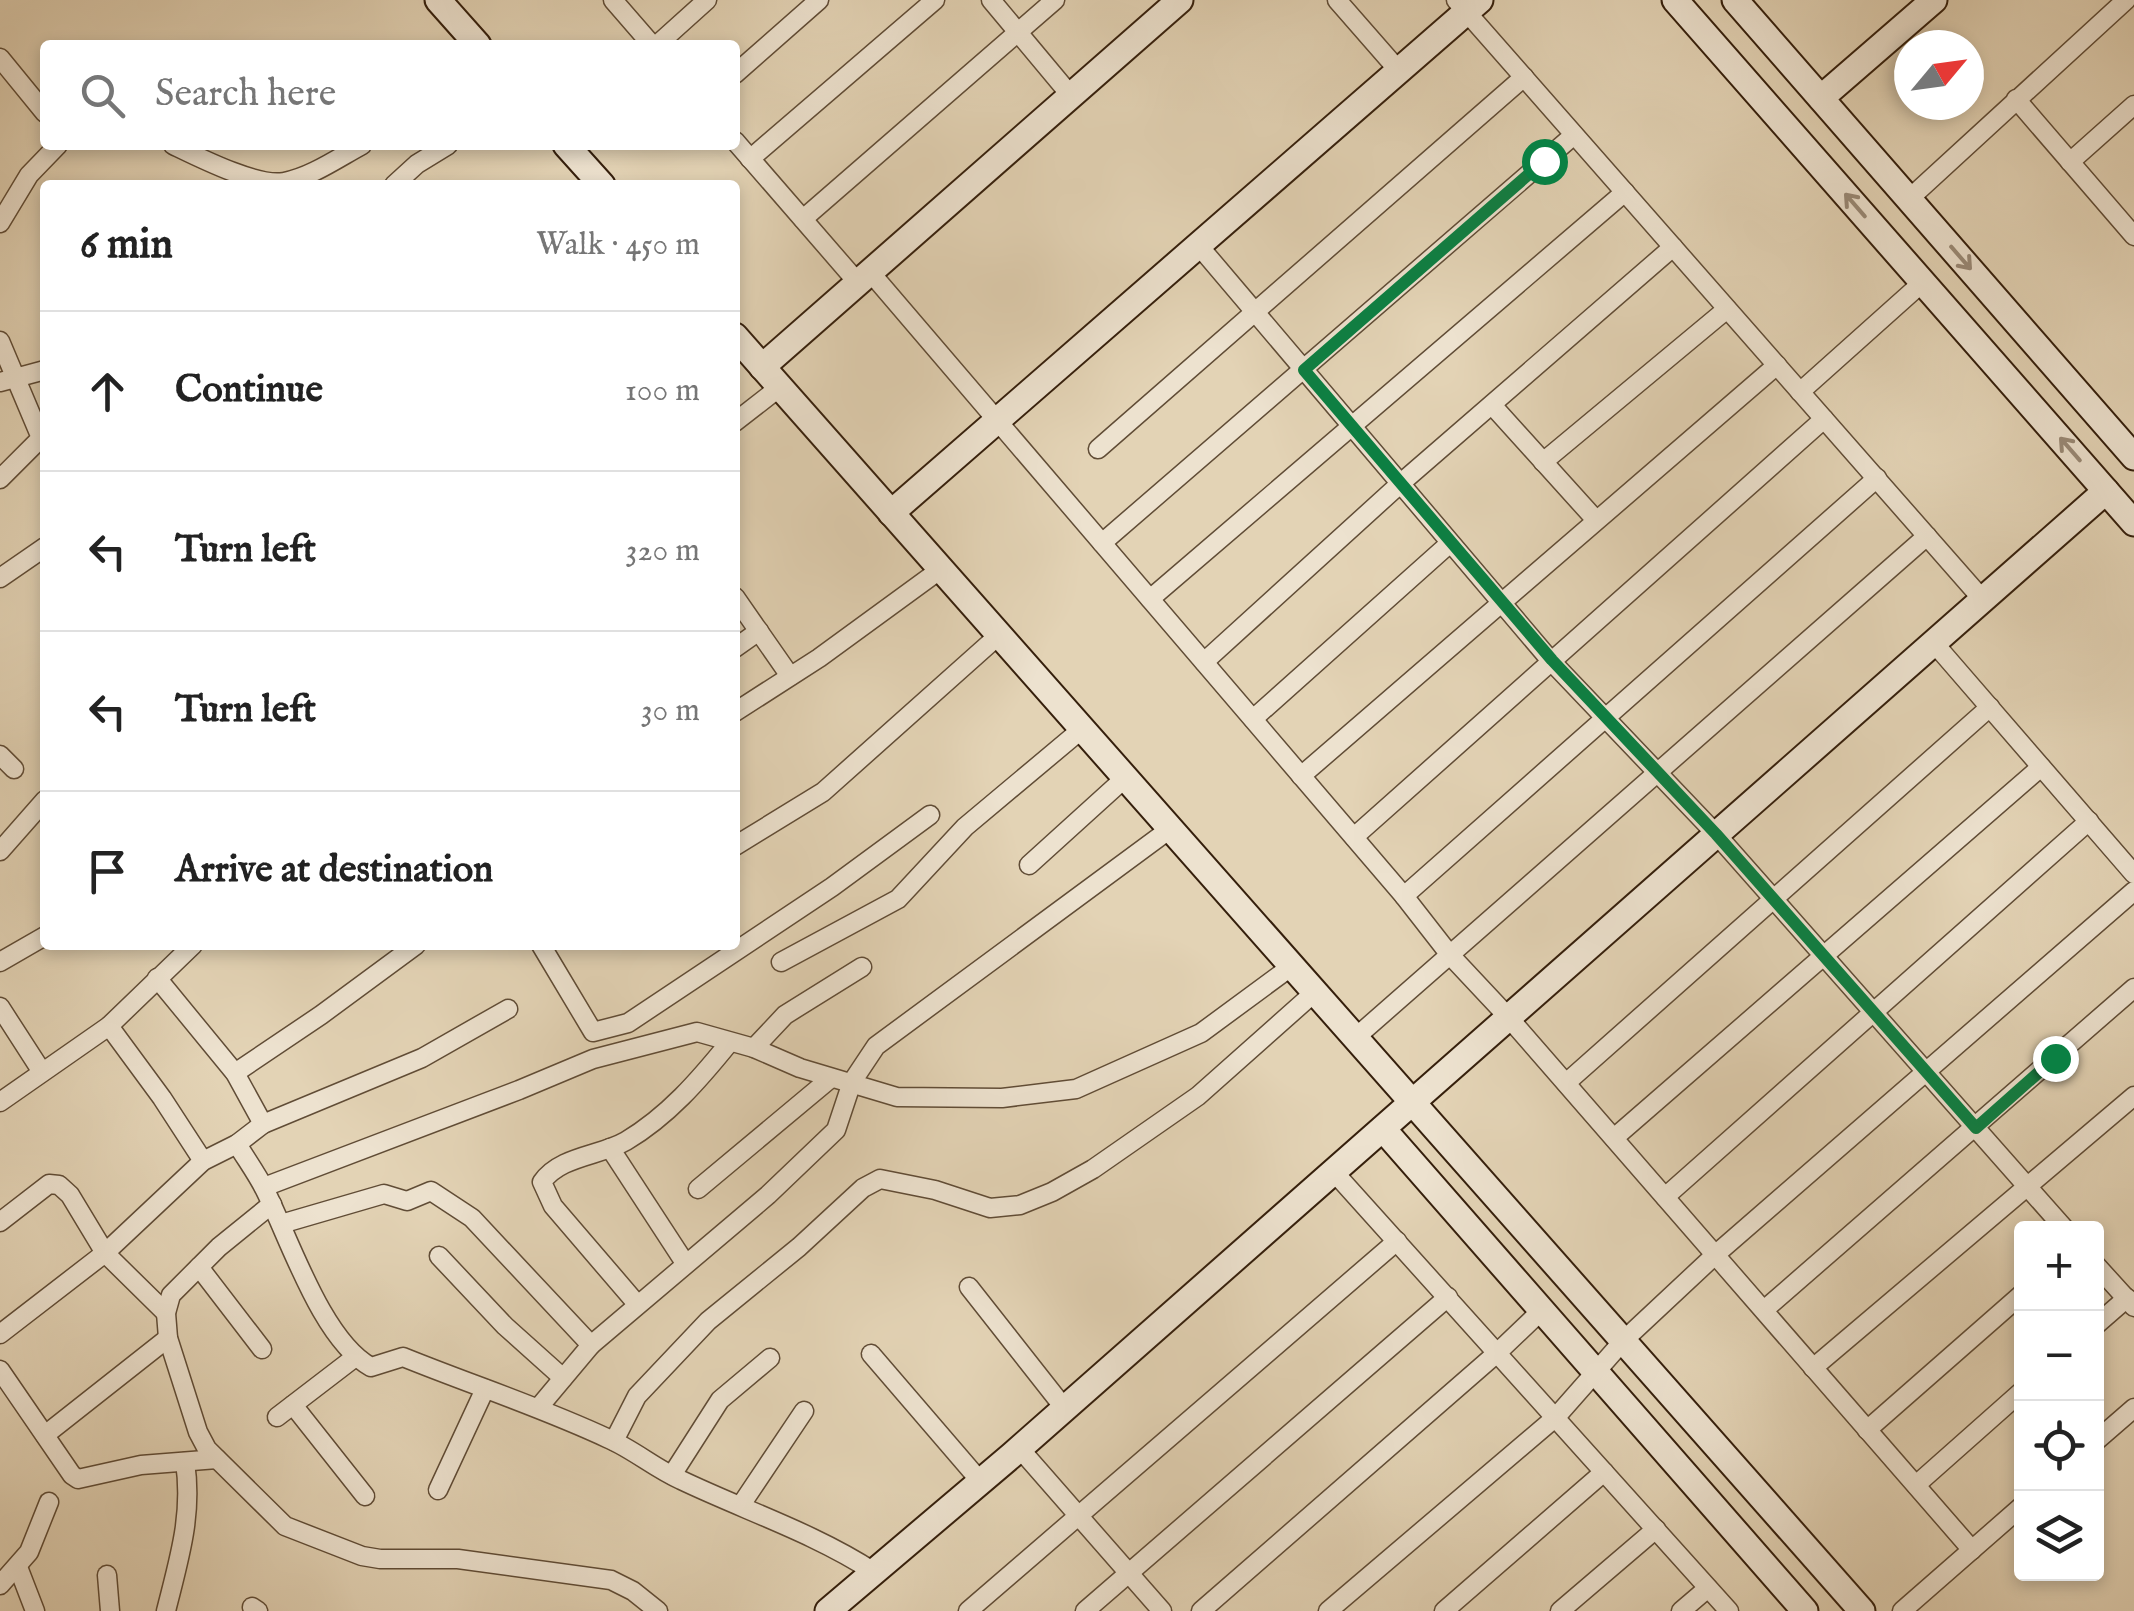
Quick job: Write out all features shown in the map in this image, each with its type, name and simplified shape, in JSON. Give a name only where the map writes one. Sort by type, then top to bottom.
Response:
[{"type":"street","points":[[438,0],[474,40]]},
{"type":"street","points":[[612,0],[650,40]]},
{"type":"street","points":[[661,40],[707,0]]},
{"type":"street","points":[[740,70],[819,0]]},
{"type":"street","points":[[750,158],[935,0]]},
{"type":"street","points":[[991,0],[1072,96]]},
{"type":"street","points":[[803,219],[1055,0]]},
{"type":"street","points":[[762,366],[1180,0]]},
{"type":"street","points":[[1337,0],[1399,70]]},
{"type":"street","points":[[1675,0],[2134,523]]},
{"type":"street","points":[[1736,0],[2134,457]]},
{"type":"street","points":[[1821,98],[1934,0]]},
{"type":"street","points":[[1909,199],[2126,0]]},
{"type":"street","points":[[891,512],[1399,70],[1467,4],[1524,77],[1983,600]]},
{"type":"street","points":[[0,58],[40,107]]},
{"type":"street","points":[[1098,448],[1524,77]]},
{"type":"street","points":[[2016,100],[2130,225]]},
{"type":"street","points":[[2070,162],[2134,105]]},
{"type":"street","points":[[1102,543],[1574,134]]},
{"type":"street","points":[[740,147],[803,219],[865,279],[998,422],[1354,836],[1450,955],[1972,1550]]},
{"type":"street","points":[[0,222],[29,175],[53,150]]},
{"type":"street","points":[[183,150],[264,180]]},
{"type":"street","points":[[290,180],[352,150]]},
{"type":"street","points":[[407,180],[442,150]]},
{"type":"street","points":[[570,150],[598,180]]},
{"type":"street","points":[[1150,599],[1624,192]]},
{"type":"street","points":[[1199,246],[1449,544],[1604,718],[1716,834],[2058,1221]]},
{"type":"street","points":[[1204,662],[1401,483],[1673,247]]},
{"type":"street","points":[[1800,392],[1923,282]]},
{"type":"street","points":[[1543,462],[1728,309]]},
{"type":"street","points":[[0,341],[8,379],[40,436]]},
{"type":"street","points":[[740,342],[1862,1611]]},
{"type":"street","points":[[1302,776],[1776,365]]},
{"type":"street","points":[[8,379],[40,371]]},
{"type":"street","points":[[740,418],[780,387]]},
{"type":"street","points":[[1492,405],[1595,519]]},
{"type":"street","points":[[1354,836],[1824,419]]},
{"type":"street","points":[[0,479],[40,439]]},
{"type":"street","points":[[1404,896],[1876,478]]},
{"type":"street","points":[[834,1609],[2106,490]]},
{"type":"street","points":[[1355,1038],[1927,536]]},
{"type":"street","points":[[1253,719],[1449,544]]},
{"type":"street","points":[[0,578],[40,550]]},
{"type":"street","points":[[740,709],[941,569]]},
{"type":"street","points":[[740,603],[790,676]]},
{"type":"street","points":[[740,644],[759,631]]},
{"type":"street","points":[[740,843],[823,792],[999,634]]},
{"type":"street","points":[[1934,642],[2134,874]]},
{"type":"street","points":[[1566,1084],[1990,707]]},
{"type":"street","points":[[782,962],[898,899],[965,827],[1082,729]]},
{"type":"street","points":[[0,755],[14,769]]},
{"type":"street","points":[[1614,1138],[2041,767]]},
{"type":"street","points":[[1028,865],[1125,778]]},
{"type":"street","points":[[0,851],[40,806]]},
{"type":"street","points":[[740,948],[930,815]]},
{"type":"street","points":[[1665,1196],[2088,822]]},
{"type":"street","points":[[539,1407],[591,1345],[768,1195],[836,1130],[852,1082],[876,1046],[1170,828]]},
{"type":"street","points":[[1328,1611],[1556,1417],[1623,1341],[1715,1254],[2134,891]]},
{"type":"street","points":[[0,962],[40,939]]},
{"type":"street","points":[[0,1102],[109,1026],[187,950]]},
{"type":"street","points":[[235,1073],[409,950]]},
{"type":"street","points":[[544,950],[594,1032],[628,1023],[738,950]]},
{"type":"street","points":[[658,1611],[633,1590],[612,1580],[446,1558],[380,1559],[362,1556],[285,1526],[216,1459],[198,1432],[168,1338],[166,1313],[170,1295],[268,1196],[593,1059],[697,1032],[897,1097],[1002,1098],[1076,1089],[1200,1033],[1292,966]]},
{"type":"street","points":[[754,1048],[785,1016],[862,967]]},
{"type":"street","points":[[157,978],[235,1073],[264,1124]]},
{"type":"street","points":[[1764,1310],[2134,988]]},
{"type":"street","points":[[614,1441],[638,1396],[708,1321],[863,1188],[880,1179],[935,1190],[990,1208],[1020,1205],[1052,1192],[1093,1169],[1198,1096],[1315,992]]},
{"type":"street","points":[[0,1007],[42,1072]]},
{"type":"street","points":[[0,1334],[105,1252],[203,1161],[237,1144],[264,1124],[422,1058],[508,1009]]},
{"type":"street","points":[[109,1026],[203,1161]]},
{"type":"street","points":[[637,1304],[553,1206],[542,1182],[550,1170],[624,1143],[657,1119],[692,1088],[729,1043]]},
{"type":"street","points":[[698,1189],[831,1078]]},
{"type":"street","points":[[1814,1368],[2134,1096]]},
{"type":"street","points":[[1383,1129],[1793,1607]]},
{"type":"street","points":[[237,1144],[268,1196],[307,1284],[354,1358],[370,1367],[403,1356],[539,1407],[614,1441],[672,1475],[852,1557],[874,1572]]},
{"type":"street","points":[[610,1148],[685,1263]]},
{"type":"street","points":[[1334,1172],[1728,1611]]},
{"type":"street","points":[[0,1222],[49,1184],[59,1185],[70,1194],[105,1252],[166,1313]]},
{"type":"street","points":[[281,1224],[384,1194],[407,1202],[431,1191],[472,1218],[591,1345]]},
{"type":"street","points":[[968,1611],[1397,1241]]},
{"type":"street","points":[[439,1256],[505,1326],[564,1378]]},
{"type":"street","points":[[199,1267],[262,1349]]},
{"type":"street","points":[[2104,1273],[2130,1302],[2104,1320]]},
{"type":"street","points":[[969,1287],[1065,1409]]},
{"type":"street","points":[[1085,1611],[1448,1298]]},
{"type":"street","points":[[1867,1430],[2014,1301]]},
{"type":"street","points":[[1200,1611],[1541,1311]]},
{"type":"street","points":[[45,1436],[168,1338]]},
{"type":"street","points":[[871,1354],[981,1482]]},
{"type":"street","points":[[354,1358],[285,1411],[365,1496]]},
{"type":"street","points":[[672,1475],[720,1400],[770,1358]]},
{"type":"street","points":[[0,1370],[78,1479],[141,1466],[216,1459]]},
{"type":"street","points":[[438,1490],[485,1389]]},
{"type":"street","points":[[1916,1485],[2014,1399]]},
{"type":"street","points":[[2104,1434],[2134,1408]]},
{"type":"street","points":[[741,1504],[804,1411]]},
{"type":"street","points":[[1020,1448],[1162,1611]]},
{"type":"street","points":[[166,1611],[184,1540],[190,1495],[186,1462]]},
{"type":"street","points":[[1444,1611],[1604,1472]]},
{"type":"street","points":[[0,1585],[29,1552],[49,1502]]},
{"type":"street","points":[[1902,1611],[2014,1513]]},
{"type":"street","points":[[1560,1611],[1656,1529]]},
{"type":"street","points":[[18,1567],[35,1611]]},
{"type":"street","points":[[107,1576],[110,1611]]},
{"type":"street","points":[[1681,1611],[1708,1588]]},
{"type":"route","points":[[1544,161],[1304,370],[1449,544],[1656,774],[1716,834],[1976,1128],[2055,1058]]}]
